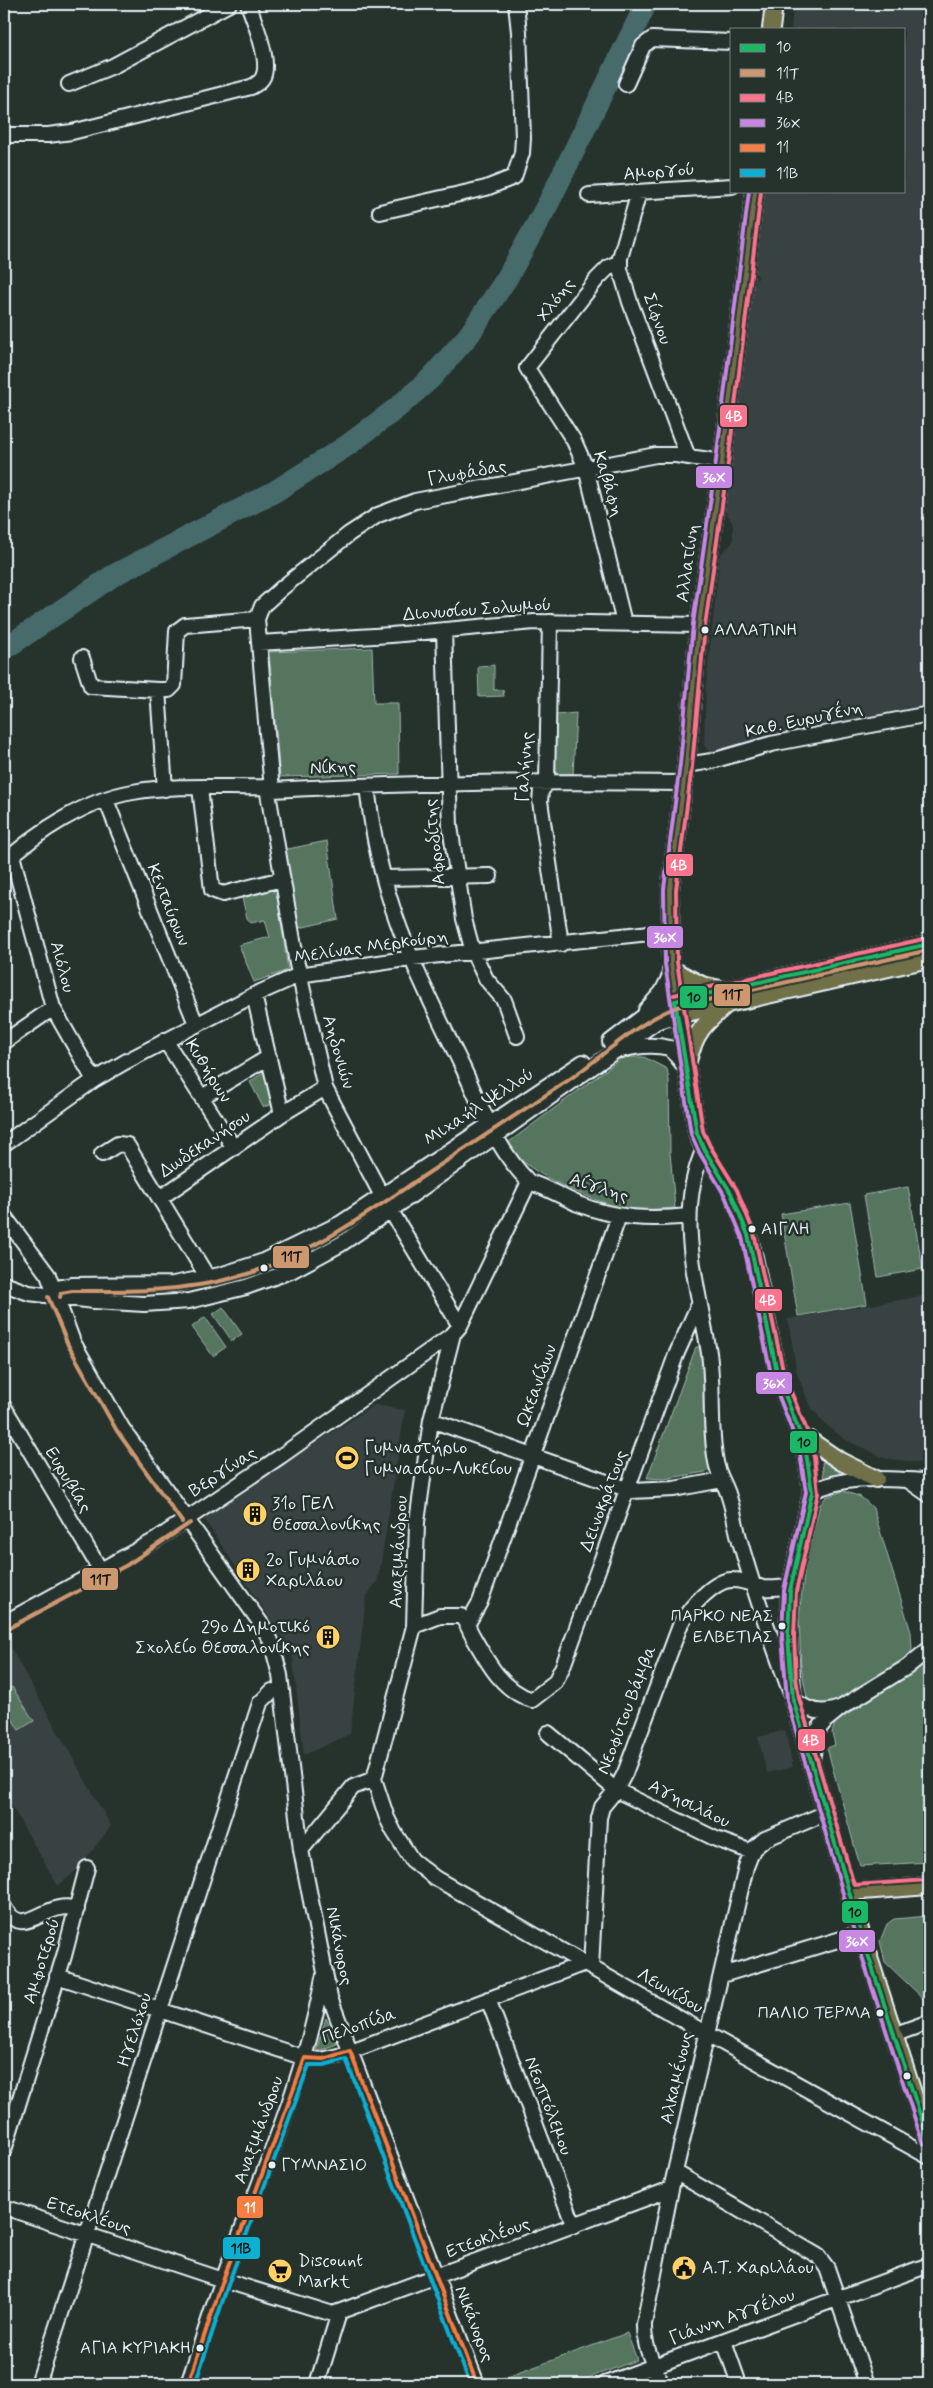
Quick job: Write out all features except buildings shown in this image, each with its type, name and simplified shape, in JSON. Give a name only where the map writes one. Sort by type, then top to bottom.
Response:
[{"type":"main road","points":[[771,28],[774,4]]},
{"type":"main road","name":"Αλλατίνη","points":[[755,192],[722,462],[699,624],[686,765],[670,890],[669,931],[672,971],[692,1112],[697,1133],[704,1149],[731,1193],[748,1235],[778,1377],[802,1435],[808,1459],[812,1492],[791,1587],[788,1636],[793,1699],[861,1932],[929,2142]]},
{"type":"main road","name":"Μιχαήλ Ψελλού","points":[[676,1008],[929,944]]},
{"type":"main road","name":"Μιχαήλ Ψελλού","points":[[727,996],[929,959]]},
{"type":"main road","points":[[672,971],[727,996],[693,1040],[686,1068]]},
{"type":"main road","points":[[802,1435],[840,1461],[876,1479]]},
{"type":"main road","points":[[849,1892],[929,1886]]},
{"type":"street","points":[[69,84],[113,66],[229,4]]},
{"type":"street","points":[[4,135],[72,132],[251,87],[263,78],[265,69],[258,32],[248,4]]},
{"type":"street","points":[[380,212],[486,188],[514,177],[520,161],[523,138],[519,32],[516,4]]},
{"type":"street","points":[[626,84],[643,46],[652,39],[730,42]]},
{"type":"street","name":"Αμοργού","points":[[589,196],[730,186]]},
{"type":"street","points":[[619,262],[639,192]]},
{"type":"street","name":"Χλόης","points":[[527,368],[597,279],[609,267],[619,262]]},
{"type":"street","name":"Σίφνου","points":[[619,262],[630,302],[688,457]]},
{"type":"street","name":"Καβάφη","points":[[527,368],[574,441],[586,468],[624,623]]},
{"type":"street","name":"Γλυφάδας","points":[[257,619],[262,606],[349,534],[378,516],[424,499],[516,484],[656,455],[722,462]]},
{"type":"street","points":[[82,658],[91,686],[169,690],[174,685],[179,628],[185,625],[257,619]]},
{"type":"street","name":"Αηδονιών","points":[[257,619],[269,789],[282,879],[299,975],[325,1088],[382,1196],[457,1330]]},
{"type":"street","name":"Διονυσίου Σολωμού","points":[[259,643],[344,639],[550,622],[699,624]]},
{"type":"street","name":"Γαλήνης","points":[[550,622],[547,783],[541,791],[540,800],[561,944]]},
{"type":"street","name":"Αφροδίτης","points":[[444,630],[448,785],[456,876],[467,937],[486,979],[504,1000],[517,1036]]},
{"type":"street","points":[[158,690],[165,789]]},
{"type":"street","name":"Καθ. Ευρυγένη","points":[[686,765],[706,762],[771,744],[929,714]]},
{"type":"street","name":"Νίκης","points":[[8,859],[62,820],[106,800],[132,792],[200,788],[269,789],[547,783],[684,783]]},
{"type":"street","points":[[367,786],[374,836],[384,878],[412,958],[495,1138],[515,1168],[529,1182]]},
{"type":"street","points":[[200,788],[212,890],[223,894],[282,879]]},
{"type":"street","name":"Κενταύρων","points":[[106,800],[196,1024]]},
{"type":"street","name":"Αιόλου","points":[[8,859],[53,1008],[94,1080]]},
{"type":"street","points":[[384,878],[490,876]]},
{"type":"street","name":"Μελίνας Μερκούρη","points":[[4,1144],[94,1080],[196,1024],[299,975],[412,958],[561,944],[669,931]]},
{"type":"street","points":[[640,1020],[662,992],[672,971]]},
{"type":"street","points":[[254,995],[282,1114]]},
{"type":"street","points":[[4,1042],[53,1008]]},
{"type":"street","name":"Μιχαήλ Ψελλού","points":[[54,1295],[58,1288],[71,1285],[164,1284],[208,1278],[245,1268],[290,1250],[341,1223],[571,1071],[653,1009],[676,1008]]},
{"type":"street","name":"Μιχαήλ Ψελλού","points":[[4,1284],[29,1293],[94,1301],[144,1304],[189,1301],[271,1279],[307,1263],[341,1244],[495,1138],[609,1054],[676,1008]]},
{"type":"street","name":"Κυθήρων","points":[[166,1040],[234,1148]]},
{"type":"street","points":[[609,1054],[635,1046],[654,1045],[670,1048],[686,1068]]},
{"type":"street","points":[[202,1096],[269,1057]]},
{"type":"street","name":"Δωδεκανήσου","points":[[208,1278],[160,1198],[282,1114],[325,1088]]},
{"type":"street","points":[[102,1154],[118,1144],[127,1145],[160,1198]]},
{"type":"street","points":[[704,1149],[693,1176],[689,1199],[689,1216],[698,1306],[710,1367],[714,1451],[722,1480],[730,1499],[753,1584],[793,1699],[805,1708],[816,1712],[830,1711],[842,1707]]},
{"type":"street","name":"Αίγλης","points":[[529,1182],[578,1204],[619,1216],[655,1219],[689,1216]]},
{"type":"street","name":"Αναξιμάνδρου","points":[[374,1779],[414,1626],[417,1522],[431,1420],[457,1330],[529,1182]]},
{"type":"street","name":"Νικάνορος","points":[[4,1216],[48,1275],[73,1342],[122,1428],[262,1625],[272,1646],[284,1707],[290,1777],[301,1850],[330,1998],[477,2384]]},
{"type":"street","name":"Ωκεανίδων","points":[[468,1623],[480,1602],[619,1216]]},
{"type":"street","name":"Δεινοκράτους","points":[[468,1623],[488,1663],[506,1685],[519,1696],[532,1700],[555,1682],[563,1666],[678,1349],[698,1306]]},
{"type":"street","name":"Βεργίνας","points":[[4,1623],[154,1541],[281,1456],[457,1330]]},
{"type":"street","name":"Ευρυβίας","points":[[4,1407],[101,1571]]},
{"type":"street","points":[[431,1420],[628,1490],[654,1492],[722,1480]]},
{"type":"street","points":[[812,1492],[841,1480],[929,1481]]},
{"type":"street","points":[[908,1480],[929,1496]]},
{"type":"street","name":"Νεοφύτου Βάμβα","points":[[588,1965],[599,1818],[602,1807],[614,1792],[625,1773],[681,1623],[704,1594],[729,1580],[764,1588],[791,1587]]},
{"type":"street","points":[[414,1626],[430,1619],[450,1615],[461,1616],[468,1623]]},
{"type":"street","points":[[812,1766],[812,1753],[817,1732],[826,1720],[842,1707],[907,1667],[929,1649]]},
{"type":"street","name":"Ηγελόχου","points":[[38,2384],[260,1703],[272,1690]]},
{"type":"street","name":"Αγησιλάου","points":[[548,1733],[614,1792],[716,1839],[752,1852]]},
{"type":"street","points":[[301,1850],[353,1787],[374,1779]]},
{"type":"street","name":"Λεωνίδου","points":[[374,1779],[386,1818],[402,1844],[416,1864],[435,1878],[707,2034],[929,2157]]},
{"type":"street","points":[[752,1852],[760,1842],[776,1832],[826,1813]]},
{"type":"street","name":"Αλκαμένους","points":[[661,2384],[643,2338],[644,2324],[671,2189],[735,1913],[752,1852]]},
{"type":"street","name":"Αμφοτερού","points":[[4,2150],[58,1976],[88,1868]]},
{"type":"street","points":[[4,1907],[9,1916],[20,1922],[62,1906],[77,1909]]},
{"type":"street","points":[[722,1975],[861,1932]]},
{"type":"street","name":"Πελοπίδα","points":[[58,1976],[304,2058],[323,2060],[488,1999],[588,1965]]},
{"type":"street","name":"Αναξιμάνδρου","points":[[188,2384],[223,2280],[280,2134],[315,2022],[325,1970]]},
{"type":"street","name":"Νεοπτόλεμου","points":[[488,1999],[574,2226]]},
{"type":"street","points":[[893,2035],[929,2022]]},
{"type":"street","points":[[675,2172],[818,2256],[827,2268],[867,2384]]},
{"type":"street","name":"Ετεοκλέους","points":[[4,2207],[223,2280],[333,2314],[339,2314],[671,2189]]},
{"type":"street","name":"Γιάννη Αγγέλου","points":[[605,2384],[929,2265]]},
{"type":"street","points":[[317,2384],[339,2314]]},
{"type":"street","points":[[724,2341],[739,2384]]},
{"type":"shaded area","points":[[793,4],[929,4],[929,709],[711,752],[704,746],[706,685],[720,555],[733,542],[733,524],[725,510],[753,285],[759,276],[753,273],[764,192],[906,192],[906,28],[791,28]]},
{"type":"shaded area","points":[[929,1295],[929,1464],[884,1458],[844,1439],[823,1422],[809,1404],[797,1373],[788,1319]]},
{"type":"shaded area","points":[[374,1405],[405,1410],[380,1569],[377,1581],[366,1597],[350,1734],[304,1755],[292,1652],[203,1517]]},
{"type":"shaded area","points":[[4,1636],[111,1826],[78,1869],[58,1886],[4,1793]]},
{"type":"shaded area","points":[[785,1730],[793,1767],[767,1773],[758,1737]]},
{"type":"green space","points":[[372,648],[374,703],[398,703],[399,774],[280,777],[269,652]]},
{"type":"green space","points":[[494,665],[494,690],[503,690],[504,696],[479,697],[478,666]]},
{"type":"green space","points":[[576,713],[573,775],[550,774],[547,716]]},
{"type":"green space","points":[[327,841],[338,919],[295,929],[283,850]]},
{"type":"green space","points":[[272,890],[277,895],[288,970],[254,982],[239,945],[270,937],[265,920],[251,923],[247,918],[242,898]]},
{"type":"green space","points":[[644,1057],[667,1069],[669,1080],[670,1152],[675,1208],[631,1209],[597,1200],[560,1184],[527,1165],[515,1155],[509,1145],[509,1142],[622,1058]]},
{"type":"green space","points":[[269,1068],[277,1103],[263,1107],[250,1082]]},
{"type":"green space","points":[[908,1187],[923,1269],[878,1277],[864,1195]]},
{"type":"green space","points":[[850,1203],[867,1304],[798,1316],[781,1214]]},
{"type":"green space","points":[[223,1307],[242,1334],[232,1341],[213,1314]]},
{"type":"green space","points":[[205,1317],[226,1347],[213,1356],[192,1327]]},
{"type":"green space","points":[[696,1347],[702,1347],[711,1471],[664,1479],[647,1478]]},
{"type":"green space","points":[[824,1461],[840,1470],[839,1474],[824,1479],[822,1463]]},
{"type":"green space","points":[[843,1491],[861,1497],[873,1508],[911,1632],[912,1649],[908,1658],[835,1703],[816,1705],[807,1698],[801,1666],[799,1616],[806,1560],[820,1505],[826,1497]]},
{"type":"green space","points":[[929,1660],[929,1862],[860,1866],[827,1748],[835,1745],[832,1733],[835,1723]]},
{"type":"green space","points":[[12,1687],[34,1721],[19,1730],[4,1706],[4,1692]]},
{"type":"green space","points":[[929,1916],[929,2004],[885,1962],[880,1941],[887,1924],[894,1919]]},
{"type":"green space","points":[[326,2018],[337,2044],[316,2051]]},
{"type":"green space","points":[[627,2333],[637,2360],[572,2384],[498,2384],[496,2381]]},
{"type":"waterway","points":[[4,649],[114,575],[274,492],[348,445],[397,408],[431,378],[469,335],[507,278],[549,202],[646,4]]},
{"type":"transit line","name":"36Χ","points":[[749,192],[716,461],[693,624],[680,764],[664,889],[665,964],[691,1134],[699,1152],[725,1196],[742,1237],[772,1379],[799,1448],[806,1492],[784,1590],[782,1636],[787,1700],[855,1935],[923,2144]]},
{"type":"transit line","name":"4Β","points":[[761,192],[728,463],[705,626],[692,766],[676,890],[677,962],[703,1131],[737,1190],[754,1233],[784,1375],[808,1433],[814,1457],[818,1493],[796,1592],[794,1636],[799,1698],[854,1885],[929,1880]]},
{"type":"transit line","name":"4Β","points":[[674,995],[928,938]]},
{"type":"transit line","name":"10","points":[[929,944],[675,1001],[697,1133],[704,1149],[731,1193],[748,1235],[778,1377],[805,1446],[812,1492],[790,1591],[788,1636],[793,1699],[861,1933],[929,2142]]},
{"type":"transit line","name":"11Τ","points":[[60,1297],[61,1293],[72,1291],[153,1290],[193,1286],[213,1283],[257,1271],[305,1250],[351,1224],[561,1085],[646,1022],[661,1014],[677,1007],[929,950]]},
{"type":"transit line","name":"11Τ","points":[[48,1297],[68,1345],[117,1431],[182,1522]]},
{"type":"transit line","name":"11Τ","points":[[7,1629],[127,1565],[190,1523]]},
{"type":"transit line","name":"11","points":[[188,2384],[223,2280],[305,2058],[323,2059],[350,2051],[477,2384]]},
{"type":"transit line","name":"11Β","points":[[195,2384],[229,2282],[309,2065],[324,2065],[346,2059],[470,2384]]},
{"type":"place","name":"ΑΛΛΑΤΙΝΗ","points":[[705,630]]},
{"type":"place","name":"ΑΙΓΛΗ","points":[[752,1229]]},
{"type":"place","name":"Γυμναστήριο Γυμνασίου-Λυκείου","points":[[347,1458]]},
{"type":"place","name":"31ο ΓΕΛ Θεσσαλονίκης","points":[[255,1514]]},
{"type":"place","name":"2ο Γυμνάσιο Χαριλάου","points":[[248,1570]]},
{"type":"place","name":"ΠΑΡΚΟ ΝΕΑΣ ΕΛΒΕΤΙΑΣ","points":[[782,1626]]},
{"type":"place","name":"29ο Δημοτικό Σχολείο Θεσσαλονίκης","points":[[328,1637]]},
{"type":"place","name":"ΠΑΛΙΟ ΤΕΡΜΑ","points":[[880,2013]]},
{"type":"place","name":"ΓΥΜΝΑΣΙΟ","points":[[272,2165]]},
{"type":"place","name":"Α.Τ. Χαριλάου","points":[[684,2268]]},
{"type":"place","name":"Discount Markt","points":[[280,2271]]},
{"type":"place","name":"ΑΓΙΑ ΚΥΡΙΑΚΗ","points":[[200,2348]]}]
